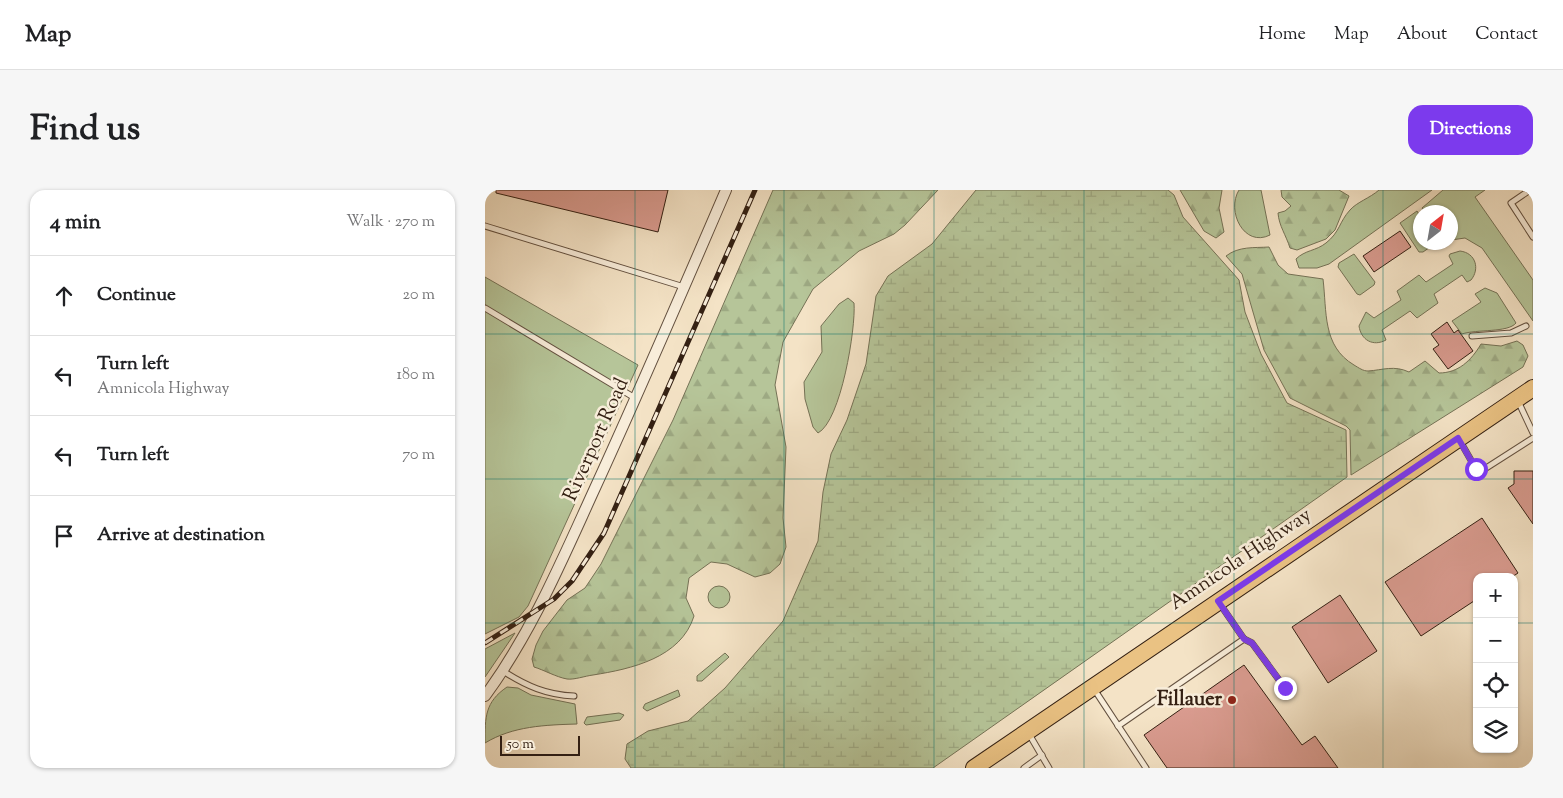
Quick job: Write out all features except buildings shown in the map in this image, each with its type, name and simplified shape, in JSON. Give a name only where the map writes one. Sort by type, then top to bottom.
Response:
[{"type":"main road","name":"Amnicola Highway","points":[[978,767],[1092,687],[1533,388]]},
{"type":"street","name":"Riverport Road","points":[[485,696],[503,672],[540,608],[726,190]]},
{"type":"lane","points":[[1530,190],[1511,203],[1533,236]]},
{"type":"lane","points":[[485,226],[684,287]]},
{"type":"lane","points":[[485,308],[635,398]]},
{"type":"lane","points":[[1471,336],[1511,333],[1526,326]]},
{"type":"lane","points":[[1517,399],[1533,433]]},
{"type":"lane","points":[[1458,438],[1476,469],[1483,470],[1533,438]]},
{"type":"lane","points":[[1218,601],[1244,639],[1252,643],[1285,688]]},
{"type":"lane","points":[[1118,726],[1244,639]]},
{"type":"lane","points":[[503,672],[539,691],[556,696],[574,696]]},
{"type":"lane","points":[[1092,687],[1146,768]]},
{"type":"lane","points":[[1028,731],[1049,768]]},
{"type":"lane","points":[[1024,768],[1041,755]]},
{"type":"green space","points":[[773,190],[938,190],[894,234],[859,251],[813,289],[783,342],[775,385],[786,447],[783,518],[786,547],[780,564],[770,573],[755,577],[727,564],[711,562],[689,578],[686,598],[694,616],[678,642],[666,652],[653,659],[623,669],[570,679],[559,677],[534,667],[532,659],[543,631],[567,600],[585,588],[601,564],[673,420]]},
{"type":"green space","points":[[976,190],[1168,190],[1174,195],[1183,217],[1239,280],[1245,312],[1261,354],[1287,403],[1346,430],[1347,477],[933,768],[631,768],[625,759],[627,744],[648,731],[688,721],[725,688],[783,621],[818,541],[823,492],[831,454],[847,420],[866,364],[876,296],[888,276],[932,244]]},
{"type":"green space","points":[[1180,190],[1222,190],[1219,208],[1224,232],[1216,238],[1204,231]]},
{"type":"green space","points":[[1239,190],[1261,190],[1270,235],[1261,238],[1252,236],[1245,232],[1240,225],[1236,217],[1235,208]]},
{"type":"green space","points":[[1281,190],[1339,190],[1349,196],[1335,230],[1326,239],[1297,250],[1290,248],[1280,222],[1278,213],[1285,211],[1291,206],[1282,197]]},
{"type":"green space","points":[[1379,190],[1432,190],[1329,264],[1317,268],[1299,268],[1296,259],[1326,243],[1334,235],[1350,210]]},
{"type":"green space","points":[[1443,190],[1485,190],[1475,197],[1533,280],[1533,321],[1482,248],[1465,238],[1458,239],[1458,205],[1426,205]]},
{"type":"green space","points":[[1413,214],[1413,243],[1400,223]]},
{"type":"green space","points":[[1269,247],[1278,265],[1288,274],[1323,279],[1326,315],[1331,338],[1336,348],[1344,357],[1363,370],[1393,368],[1409,372],[1425,361],[1439,373],[1452,371],[1468,361],[1481,344],[1501,346],[1517,341],[1523,345],[1528,356],[1523,367],[1351,475],[1350,430],[1346,426],[1290,398],[1264,350],[1242,274],[1226,256],[1241,249]]},
{"type":"green space","points":[[1460,251],[1470,255],[1475,262],[1474,276],[1471,280],[1467,282],[1462,275],[1434,294],[1438,303],[1417,318],[1410,311],[1382,330],[1386,340],[1377,343],[1372,342],[1362,335],[1359,326],[1366,312],[1374,318],[1401,300],[1397,291],[1419,275],[1426,282],[1453,264],[1449,256],[1450,254]]},
{"type":"green space","points":[[1354,254],[1375,282],[1374,285],[1360,295],[1357,294],[1338,267],[1339,263]]},
{"type":"green space","points":[[485,277],[638,365],[528,606],[519,617],[485,634]]},
{"type":"green space","points":[[1485,288],[1497,293],[1516,323],[1499,330],[1462,334],[1452,321],[1481,302],[1475,294]]},
{"type":"green space","points":[[848,298],[854,303],[850,352],[834,411],[826,425],[818,433],[813,427],[805,399],[804,382],[822,352],[821,326],[839,304]]},
{"type":"green space","points":[[719,586],[727,589],[730,597],[727,605],[719,608],[711,605],[708,597],[711,589]]},
{"type":"green space","points":[[515,633],[485,677],[485,649]]},
{"type":"green space","points":[[725,653],[729,657],[702,681],[697,681],[697,676]]},
{"type":"green space","points":[[507,687],[518,688],[531,695],[575,704],[577,724],[541,726],[518,730],[496,737],[485,743],[485,725],[490,704]]},
{"type":"green space","points":[[678,690],[680,696],[647,711],[643,708],[645,704]]},
{"type":"green space","points":[[619,713],[624,715],[620,720],[586,725],[584,723],[587,717]]},
{"type":"railway","points":[[485,643],[554,599],[572,581],[604,533],[755,190]]},
{"type":"place","name":"Fillauer","points":[[1232,700]]},
{"type":"route","points":[[1285,688],[1252,643],[1244,639],[1218,601],[1458,438],[1476,469]]}]
